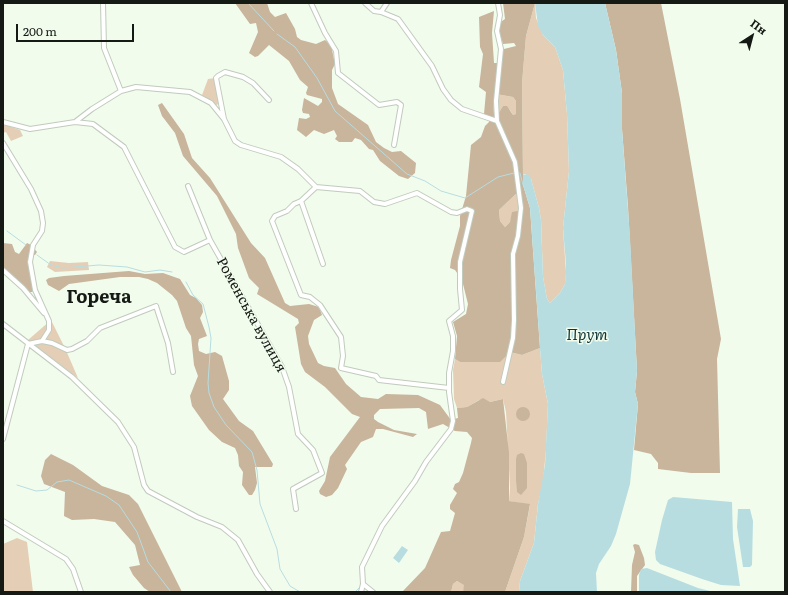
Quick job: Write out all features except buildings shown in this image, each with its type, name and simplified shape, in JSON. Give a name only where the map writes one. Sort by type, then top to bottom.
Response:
[{"type":"street","points":[[103,3],[104,43],[109,63],[121,91]]},
{"type":"street","points":[[311,3],[325,33],[336,51],[338,73],[379,105],[397,102],[401,105],[394,145]]},
{"type":"street","points":[[365,3],[374,11],[381,12],[398,19],[432,66],[443,89],[451,100],[462,110],[497,121]]},
{"type":"street","points":[[381,12],[387,3]]},
{"type":"street","points":[[498,3],[500,15],[497,31],[501,49],[496,101],[497,121],[515,162],[520,208],[518,236],[513,254],[513,338],[503,382]]},
{"type":"street","points":[[224,119],[216,78],[225,72],[243,77],[253,83],[269,100]]},
{"type":"street","points":[[76,122],[92,109],[121,91],[136,87],[190,92],[211,103],[224,119],[235,141],[241,145],[281,158],[298,169],[316,187],[360,191],[374,202],[385,204],[417,193],[451,212],[457,214],[470,210],[472,212],[473,216],[460,262],[462,310],[449,321],[453,336],[449,388],[453,422],[451,429],[426,462],[415,481],[382,526],[362,567],[363,585],[360,592]]},
{"type":"street","name":"Роменська вулиця","points":[[3,122],[30,129],[76,122],[93,124],[124,147],[131,158],[175,247],[184,252],[210,240]]},
{"type":"street","points":[[3,143],[32,189],[41,211],[43,223],[42,231],[33,245],[30,262],[35,290],[49,321],[49,330],[42,341]]},
{"type":"street","name":"Роменська вулиця","points":[[188,186],[210,240],[282,368],[289,387],[298,434],[313,450],[322,473],[293,489],[296,509]]},
{"type":"street","points":[[316,187],[301,201],[294,204],[287,211],[275,216],[272,221],[301,295],[310,298],[320,305],[341,337],[343,356],[341,368],[376,376],[379,380],[449,388]]},
{"type":"street","points":[[301,201],[323,264]]},
{"type":"street","points":[[3,270],[23,288],[47,316]]},
{"type":"street","points":[[28,344],[42,341],[52,343],[67,350],[72,349],[87,341],[100,328],[156,306],[168,343],[173,372]]},
{"type":"street","points":[[3,324],[72,377],[118,422],[134,447],[144,485],[148,491],[197,517],[222,527],[238,540],[257,574],[270,592]]},
{"type":"street","points":[[3,439],[28,344]]},
{"type":"street","points":[[3,521],[66,559],[73,569],[81,592]]},
{"type":"street","points":[[363,585],[373,592]]},
{"type":"shaded area","points":[[235,3],[267,3],[270,12],[275,17],[286,13],[295,29],[297,37],[301,40],[316,44],[325,40],[331,45],[335,64],[332,70],[332,88],[338,104],[368,125],[376,142],[392,152],[401,151],[416,163],[415,173],[408,179],[399,176],[380,161],[373,150],[369,149],[361,140],[355,138],[352,142],[339,142],[335,139],[337,136],[334,130],[324,134],[314,130],[306,137],[297,130],[299,118],[306,119],[310,117],[309,114],[303,113],[302,110],[304,98],[318,106],[322,102],[322,99],[307,95],[306,93],[308,87],[300,80],[289,61],[269,45],[258,56],[255,57],[249,53],[258,32],[256,23],[250,24]]},
{"type":"shaded area","points":[[503,3],[535,3],[526,36],[522,83],[523,185],[530,208],[540,348],[522,355],[510,352],[500,362],[460,362],[455,359],[457,336],[453,322],[466,314],[468,304],[462,280],[455,270],[450,268],[460,226],[460,216],[466,196],[471,145],[481,137],[485,126],[489,122],[489,117],[484,114],[486,92],[479,87],[483,54],[480,47],[479,17],[494,11],[492,33],[494,63],[499,63],[504,49],[516,46],[514,43],[503,44],[499,32],[499,23],[505,19]],"holes":[[[496,94],[513,97],[516,101],[516,114],[513,115],[507,106],[503,106],[498,114],[494,113],[493,103]],[[518,192],[523,210],[512,212],[510,222],[505,227],[500,221],[499,210]]]},
{"type":"shaded area","points":[[535,3],[536,18],[543,35],[555,47],[563,70],[567,114],[569,171],[563,228],[566,272],[565,284],[560,293],[550,303],[547,299],[543,277],[541,220],[539,208],[531,179],[525,174],[523,175],[522,83],[526,36]]},
{"type":"shaded area","points":[[605,3],[661,3],[680,99],[721,339],[717,359],[720,473],[691,473],[658,469],[658,463],[651,454],[634,450],[638,404],[635,392],[637,371],[622,129],[622,93],[616,50]]},
{"type":"shaded area","points":[[215,78],[219,104],[216,105],[202,95],[208,79]]},
{"type":"shaded area","points":[[496,94],[513,97],[516,101],[517,114],[513,115],[510,110],[503,106],[498,114],[494,113],[493,103]]},
{"type":"shaded area","points":[[162,103],[184,134],[192,158],[210,178],[251,243],[265,258],[285,303],[290,306],[309,304],[319,307],[322,315],[314,320],[308,336],[309,344],[318,363],[335,368],[346,384],[361,397],[378,399],[386,394],[418,395],[440,405],[451,420],[458,418],[457,408],[467,407],[483,398],[490,402],[503,399],[509,453],[509,501],[530,504],[524,537],[505,592],[463,592],[464,585],[457,581],[453,584],[451,592],[402,592],[425,568],[441,532],[450,531],[455,513],[450,509],[450,505],[457,493],[453,489],[455,484],[459,482],[463,473],[472,438],[467,432],[455,431],[443,424],[428,429],[426,412],[419,408],[380,409],[374,415],[374,419],[378,422],[394,430],[417,434],[413,437],[383,429],[376,429],[373,437],[361,442],[345,465],[347,469],[338,488],[332,495],[326,497],[320,494],[319,491],[325,481],[330,457],[360,417],[352,414],[325,387],[305,372],[301,364],[295,327],[299,323],[298,319],[257,294],[259,288],[249,278],[238,248],[236,234],[217,196],[183,156],[175,133],[162,116],[158,105]]},
{"type":"shaded area","points":[[3,124],[20,130],[23,136],[11,141],[6,132],[3,133]]},
{"type":"shaded area","points":[[518,192],[523,211],[512,217],[510,222],[505,227],[500,221],[499,210]]},
{"type":"shaded area","points":[[3,243],[12,244],[15,252],[19,254],[27,243],[37,252],[35,255],[29,255],[34,291],[28,292],[3,268]]},
{"type":"shaded area","points":[[50,261],[69,263],[88,262],[89,270],[55,272],[47,267]]},
{"type":"shaded area","points":[[129,271],[145,274],[163,273],[180,279],[190,295],[196,298],[202,305],[203,312],[200,318],[207,336],[199,339],[199,351],[206,354],[215,352],[222,356],[229,381],[229,390],[223,399],[239,421],[253,431],[273,464],[272,467],[255,467],[257,483],[252,495],[249,495],[242,485],[243,472],[239,466],[238,455],[235,448],[222,442],[209,430],[192,406],[190,396],[198,376],[194,365],[191,336],[186,328],[177,301],[172,295],[157,283],[139,277],[120,277],[69,284],[59,291],[48,285],[46,280],[49,278],[64,276]]},
{"type":"shaded area","points":[[51,320],[65,348],[78,378],[28,340]]},
{"type":"shaded area","points":[[540,348],[542,374],[548,404],[546,450],[534,543],[520,581],[519,592],[505,592],[524,537],[530,505],[509,501],[510,488],[506,412],[503,399],[490,402],[479,400],[467,407],[457,408],[454,399],[453,370],[455,359],[460,362],[510,352],[522,355]],"holes":[[[516,459],[526,476],[527,483],[517,492]]]},
{"type":"shaded area","points":[[520,407],[526,407],[530,411],[530,417],[526,421],[520,421],[516,417],[516,411]]},
{"type":"shaded area","points":[[521,453],[524,454],[527,463],[527,488],[521,495],[517,492],[516,459],[517,455]]},
{"type":"shaded area","points":[[51,454],[73,465],[102,486],[129,495],[138,504],[182,592],[150,592],[144,588],[133,575],[129,567],[140,565],[135,545],[115,522],[94,519],[72,520],[64,516],[65,492],[44,484],[41,476],[45,460]]},
{"type":"shaded area","points":[[17,538],[27,542],[33,592],[3,592],[3,544]]},
{"type":"shaded area","points":[[633,545],[639,545],[645,565],[637,576],[637,592],[631,592],[632,565],[635,552]]},
{"type":"shaded area","points":[[457,581],[465,585],[463,592],[451,592],[453,584]]},
{"type":"water","name":"Прут","points":[[535,3],[605,3],[616,50],[622,93],[622,129],[630,237],[637,371],[635,392],[638,404],[630,484],[616,534],[611,546],[599,564],[596,573],[597,592],[519,592],[520,581],[534,543],[538,504],[545,465],[548,404],[542,374],[530,208],[523,185],[523,175],[528,174],[531,179],[539,208],[541,220],[543,277],[547,299],[550,303],[560,293],[565,284],[566,264],[563,228],[569,171],[567,114],[563,70],[555,47],[543,35],[538,26]]},
{"type":"water","points":[[673,497],[732,502],[733,539],[740,586],[721,585],[660,564],[656,560],[655,552],[662,520],[668,500]]},
{"type":"water","points":[[738,509],[750,509],[753,521],[752,565],[750,567],[743,567],[737,527]]},
{"type":"water","points":[[402,546],[408,550],[399,563],[393,558]]},
{"type":"water","points":[[647,568],[698,588],[714,592],[639,592],[639,575],[641,569]]},
{"type":"waterway","points":[[248,3],[274,31]]},
{"type":"waterway","points":[[277,34],[295,47],[317,78],[335,111],[407,174],[425,181],[441,191],[465,198],[498,177],[514,173]]},
{"type":"waterway","points":[[520,173],[523,185]]},
{"type":"waterway","points":[[7,231],[26,245]]},
{"type":"waterway","points":[[37,255],[51,265],[63,268],[99,265],[127,267],[145,272],[160,270],[172,272]]},
{"type":"waterway","points":[[186,282],[193,295],[203,304],[209,327],[211,338],[208,383],[209,393],[214,407],[226,425],[252,452],[257,470],[260,504],[277,549],[280,569],[290,586],[300,592]]},
{"type":"waterway","points":[[17,485],[36,491],[47,490],[57,482],[69,480],[106,496],[119,505],[137,532],[148,562],[171,592]]},
{"type":"waterway","points":[[355,592],[359,588],[361,589]]},
{"type":"district","name":"Гореча","points":[[99,298]]}]
